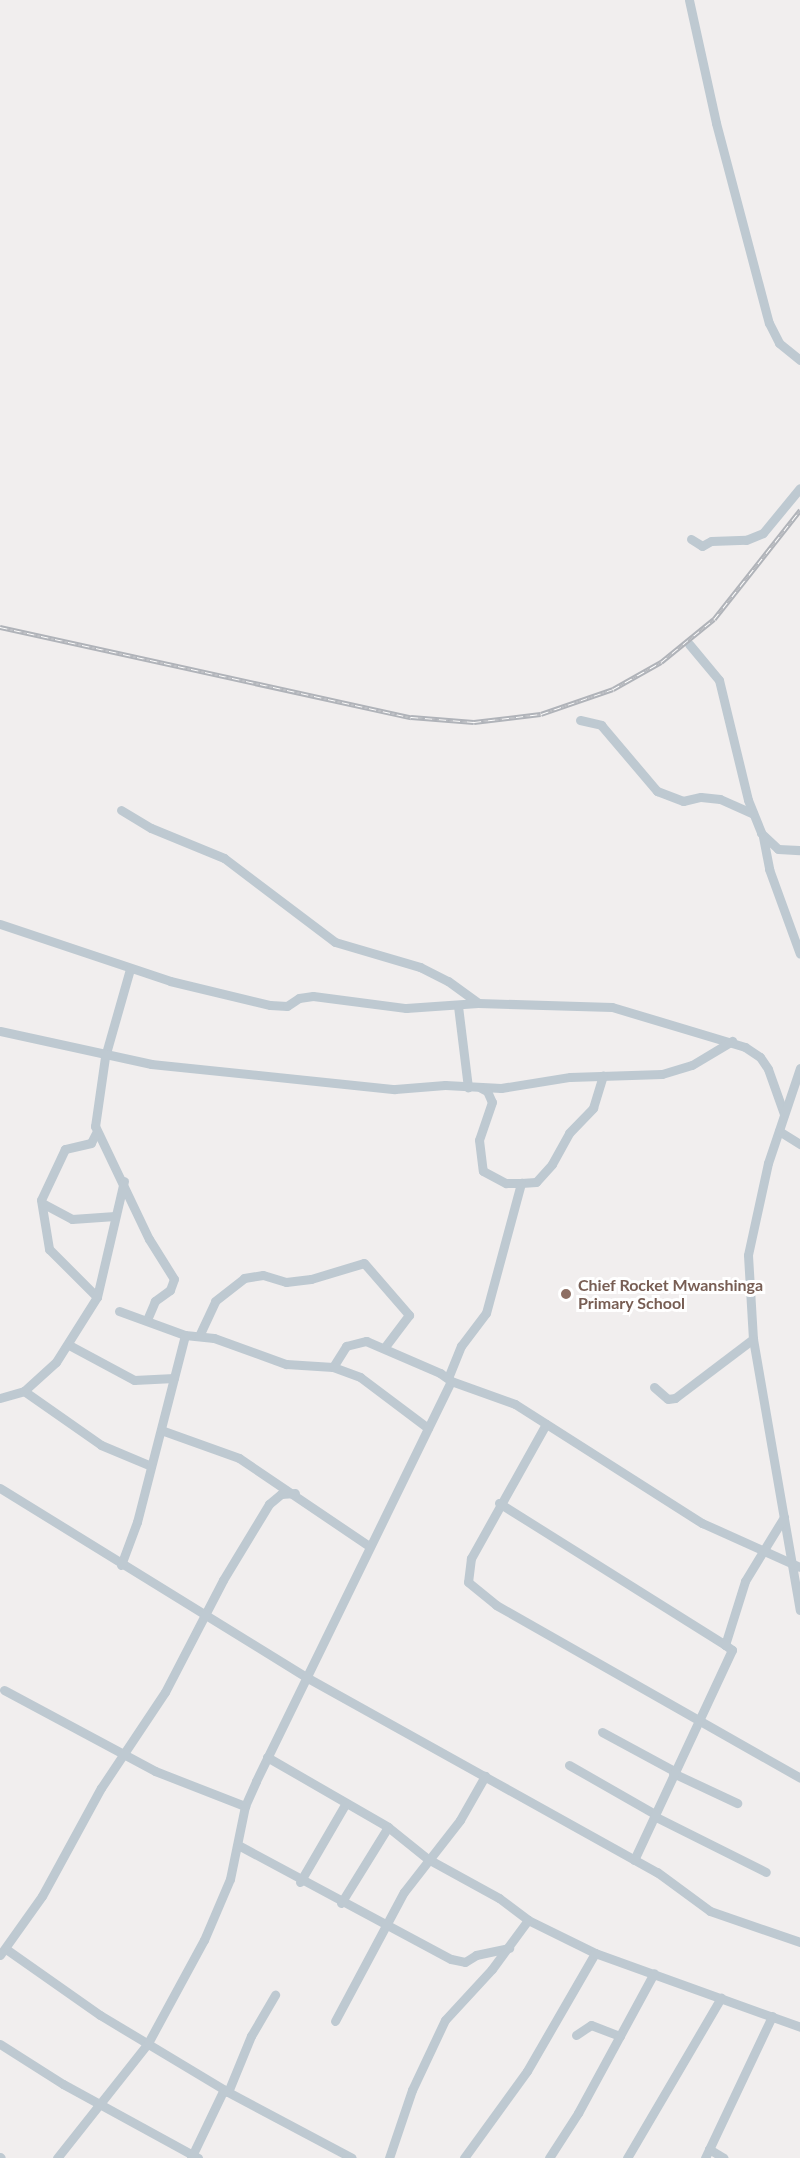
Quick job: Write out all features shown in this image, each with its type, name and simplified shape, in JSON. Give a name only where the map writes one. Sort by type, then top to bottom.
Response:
[{"type":"street","points":[[689,0],[716,123],[769,323],[779,343],[800,360]]},
{"type":"street","points":[[691,539],[702,546],[711,541],[747,540],[763,533],[800,488]]},
{"type":"street","points":[[689,644],[719,680],[753,814],[763,837],[768,869],[800,954]]},
{"type":"street","points":[[580,720],[601,725],[657,791],[683,801],[701,797],[720,799],[753,814]]},
{"type":"street","points":[[121,810],[151,828],[224,858],[335,942],[420,968],[448,981],[478,1004]]},
{"type":"street","points":[[763,837],[778,849],[800,850]]},
{"type":"street","points":[[0,924],[130,969],[270,1005],[287,1006],[299,998],[324,996],[406,1008],[478,1004],[612,1007],[732,1041],[760,1057],[784,1114]]},
{"type":"street","points":[[97,1297],[53,1256],[42,1203],[65,1149],[91,1143],[96,1125],[105,1057],[130,969]]},
{"type":"street","points":[[458,1006],[468,1087]]},
{"type":"street","points":[[0,1031],[105,1057],[395,1089],[481,1088],[672,1072],[732,1041]]},
{"type":"street","points":[[800,1068],[759,1195],[748,1255],[753,1339],[784,1517],[795,1566],[800,1610]]},
{"type":"street","points":[[481,1088],[487,1090],[492,1102],[479,1140],[483,1172],[506,1183],[521,1184],[536,1182],[552,1164],[569,1133],[593,1108],[603,1076]]},
{"type":"street","points":[[96,1125],[149,1239],[174,1280],[170,1290],[155,1301],[147,1320]]},
{"type":"street","points":[[779,1131],[800,1144]]},
{"type":"street","points":[[0,1398],[24,1391],[69,1345],[97,1297],[124,1181]]},
{"type":"street","points":[[57,2158],[97,2103],[148,2043],[204,1940],[240,1846],[245,1806],[267,1757],[428,1428],[461,1346],[486,1313],[513,1224],[521,1184]]},
{"type":"street","points":[[42,1203],[72,1219],[115,1215]]},
{"type":"street","points":[[199,1336],[215,1301],[244,1278],[263,1275],[286,1282],[311,1279],[364,1263],[409,1315],[384,1348]]},
{"type":"street","points":[[119,1311],[185,1335],[199,1336],[286,1364],[333,1367],[360,1377],[428,1428]]},
{"type":"street","points":[[120,1564],[151,1466],[185,1335]]},
{"type":"street","points":[[654,1387],[668,1399],[675,1398],[753,1339]]},
{"type":"street","points":[[333,1367],[342,1350],[352,1343],[366,1341],[449,1380],[496,1396],[546,1424],[702,1523],[762,1548],[795,1566]]},
{"type":"street","points":[[69,1345],[134,1380],[174,1378]]},
{"type":"street","points":[[24,1391],[101,1444],[151,1466]]},
{"type":"street","points":[[546,1424],[499,1503],[467,1566],[468,1581],[496,1605],[800,1778]]},
{"type":"street","points":[[161,1430],[239,1458],[295,1492],[369,1546]]},
{"type":"street","points":[[0,1488],[306,1677],[634,1860],[710,1911],[800,1942]]},
{"type":"street","points":[[295,1492],[280,1494],[269,1504],[124,1755],[101,1788],[42,1896],[3,1952],[226,2091],[352,2158]]},
{"type":"street","points":[[499,1503],[732,1650],[634,1860]]},
{"type":"street","points":[[725,1645],[745,1581],[762,1548],[784,1517]]},
{"type":"street","points":[[4,1690],[124,1755],[245,1806]]},
{"type":"street","points":[[602,1732],[674,1772],[737,1803]]},
{"type":"street","points":[[267,1757],[388,1827],[428,1859],[506,1902],[528,1920],[595,1953],[800,2027]]},
{"type":"street","points":[[569,1765],[655,1815],[765,1872]]},
{"type":"street","points":[[335,2021],[385,1927],[428,1859],[464,1814],[484,1776]]},
{"type":"street","points":[[300,1882],[346,1803]]},
{"type":"street","points":[[341,1903],[388,1827]]},
{"type":"street","points":[[240,1846],[300,1882],[385,1927],[459,1962],[509,1948]]},
{"type":"street","points":[[389,2158],[412,2090],[441,2026],[509,1948],[528,1920]]},
{"type":"street","points":[[464,2158],[527,2071],[595,1953]]},
{"type":"street","points":[[549,2158],[654,1973]]},
{"type":"street","points":[[0,2044],[97,2103],[194,2157],[251,2036],[275,1995]]},
{"type":"street","points":[[627,2158],[721,1998]]},
{"type":"street","points":[[724,2158],[707,2153],[772,2016]]},
{"type":"street","points":[[576,2035],[591,2025],[620,2036]]},
{"type":"railway","points":[[0,627],[411,717],[474,722],[541,714],[613,689],[661,662],[714,619],[800,510]]},
{"type":"place","name":"Chief Rocket Mwanshinga Primary School","points":[[566,1294]]}]
